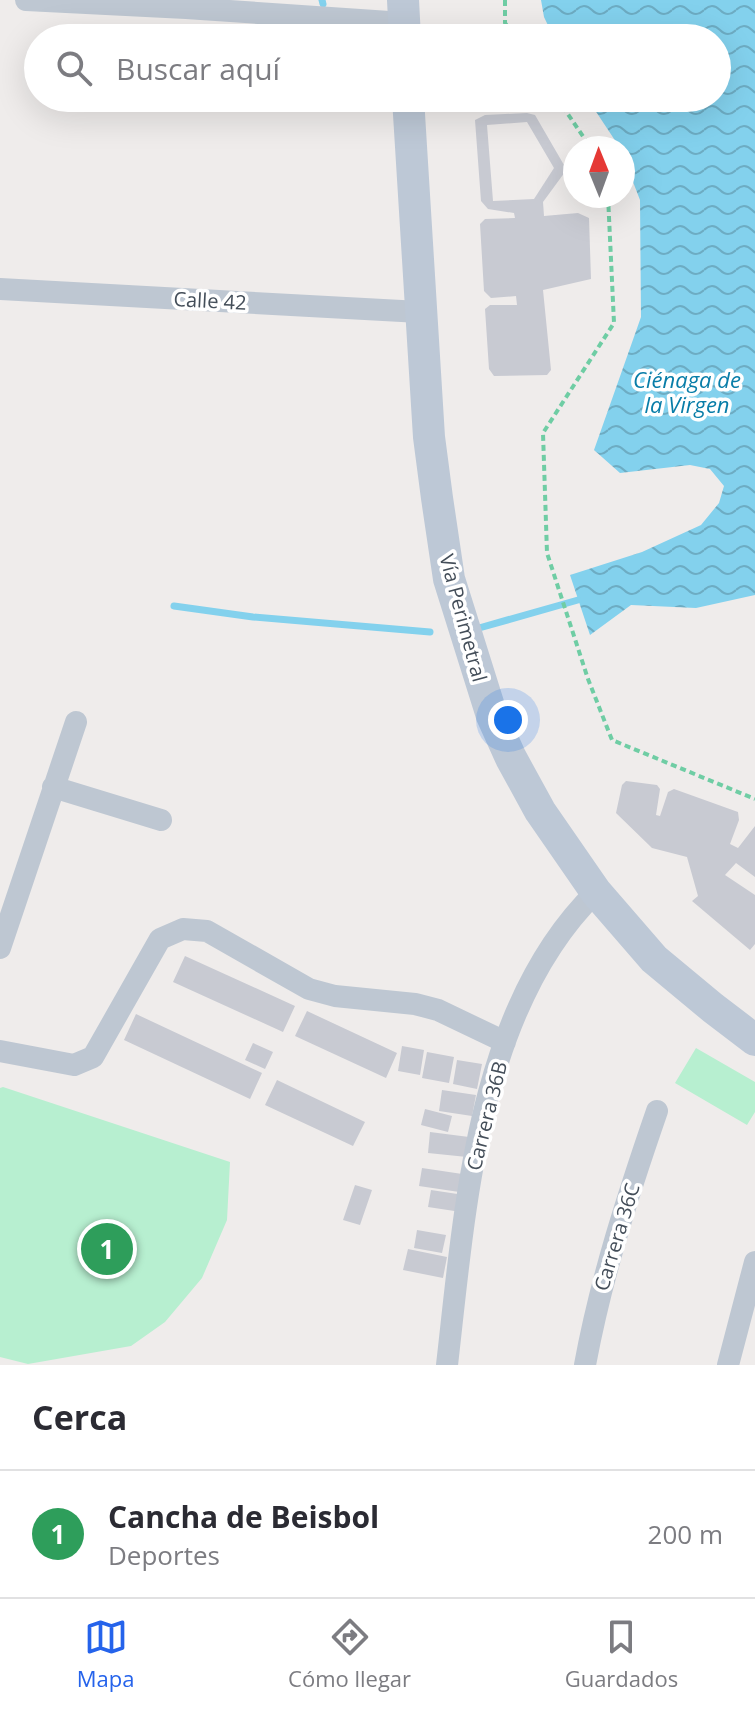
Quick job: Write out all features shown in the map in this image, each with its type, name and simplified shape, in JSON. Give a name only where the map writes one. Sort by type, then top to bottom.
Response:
[{"type":"street","points":[[26,0],[404,20]]},
{"type":"street","name":"Vía Perimetral","points":[[409,112],[429,437],[449,579],[481,685],[511,758],[540,811],[596,892],[654,959],[755,1040]]},
{"type":"street","name":"Calle 42","points":[[0,289],[420,312]]},
{"type":"street","points":[[0,948],[76,722]]},
{"type":"street","points":[[53,787],[161,820]]},
{"type":"street","name":"Carrera 36B","points":[[447,1365],[467,1203],[485,1113],[505,1042],[543,957],[596,892]]},
{"type":"street","points":[[0,1051],[74,1065],[93,1057],[160,939],[183,929],[207,931],[309,989],[335,996],[415,1004],[438,1010],[505,1042]]},
{"type":"street","name":"Carrera 36C","points":[[585,1365],[594,1314],[622,1213],[657,1111]]},
{"type":"street","points":[[728,1365],[755,1262]]},
{"type":"path","points":[[505,0],[506,24]]},
{"type":"path","points":[[567,112],[583,136]]},
{"type":"path","points":[[609,208],[614,323],[543,433],[547,553],[588,679],[612,740],[755,799]]},
{"type":"green space","points":[[696,1048],[755,1082],[755,1112],[747,1125],[675,1083]]},
{"type":"green space","points":[[0,1088],[230,1162],[227,1220],[202,1278],[165,1322],[131,1346],[28,1364],[0,1357]]},
{"type":"water","name":"Ciénaga de la Virgen","points":[[541,0],[755,0],[755,595],[696,608],[631,605],[590,635],[570,575],[642,552],[701,525],[719,503],[724,486],[710,469],[690,465],[620,473],[594,450],[641,317],[640,200],[635,187],[635,136],[612,136],[596,112],[731,112],[731,24],[547,24]]},
{"type":"building","points":[[485,115],[535,115],[563,163],[563,175],[543,202],[544,216],[578,213],[589,218],[591,279],[543,290],[551,370],[547,375],[494,376],[489,369],[485,309],[490,305],[517,305],[516,296],[491,298],[484,291],[480,224],[485,219],[515,218],[514,213],[488,209],[481,201],[475,120]],"holes":[[[527,122],[554,168],[534,199],[493,201],[487,125]]]},
{"type":"building","points":[[626,781],[657,785],[660,789],[656,815],[660,816],[668,792],[674,789],[738,812],[739,820],[730,844],[738,848],[755,826],[755,877],[736,863],[725,875],[755,895],[755,944],[750,950],[692,901],[698,896],[687,857],[652,848],[616,813],[622,785]]},
{"type":"building","points":[[185,956],[295,1006],[283,1032],[173,982]]},
{"type":"building","points":[[307,1011],[397,1053],[386,1078],[295,1036]]},
{"type":"building","points":[[136,1014],[262,1073],[250,1099],[124,1040]]},
{"type":"building","points":[[253,1043],[273,1052],[265,1069],[245,1060]]},
{"type":"building","points":[[402,1046],[424,1050],[420,1075],[398,1071]]},
{"type":"building","points":[[427,1052],[454,1057],[449,1083],[422,1078]]},
{"type":"building","points":[[457,1060],[482,1064],[477,1089],[453,1084]]},
{"type":"building","points":[[277,1080],[365,1122],[353,1146],[265,1105]]},
{"type":"building","points":[[442,1090],[476,1095],[472,1116],[439,1111]]},
{"type":"building","points":[[425,1109],[452,1116],[448,1132],[421,1125]]},
{"type":"building","points":[[430,1132],[469,1137],[467,1157],[428,1153]]},
{"type":"building","points":[[422,1168],[469,1175],[466,1193],[419,1186]]},
{"type":"building","points":[[355,1185],[372,1190],[360,1225],[343,1220]]},
{"type":"building","points":[[431,1190],[464,1195],[461,1212],[428,1207]]},
{"type":"building","points":[[417,1230],[446,1235],[442,1253],[414,1248]]},
{"type":"building","points":[[408,1249],[447,1257],[443,1278],[403,1270]]},
{"type":"waterway","points":[[322,0],[323,4]]},
{"type":"waterway","points":[[472,630],[578,600]]},
{"type":"waterway","points":[[174,606],[253,617],[430,632]]},
{"type":"place","name":"Cancha de Beisbol","points":[[107,1249]]}]
